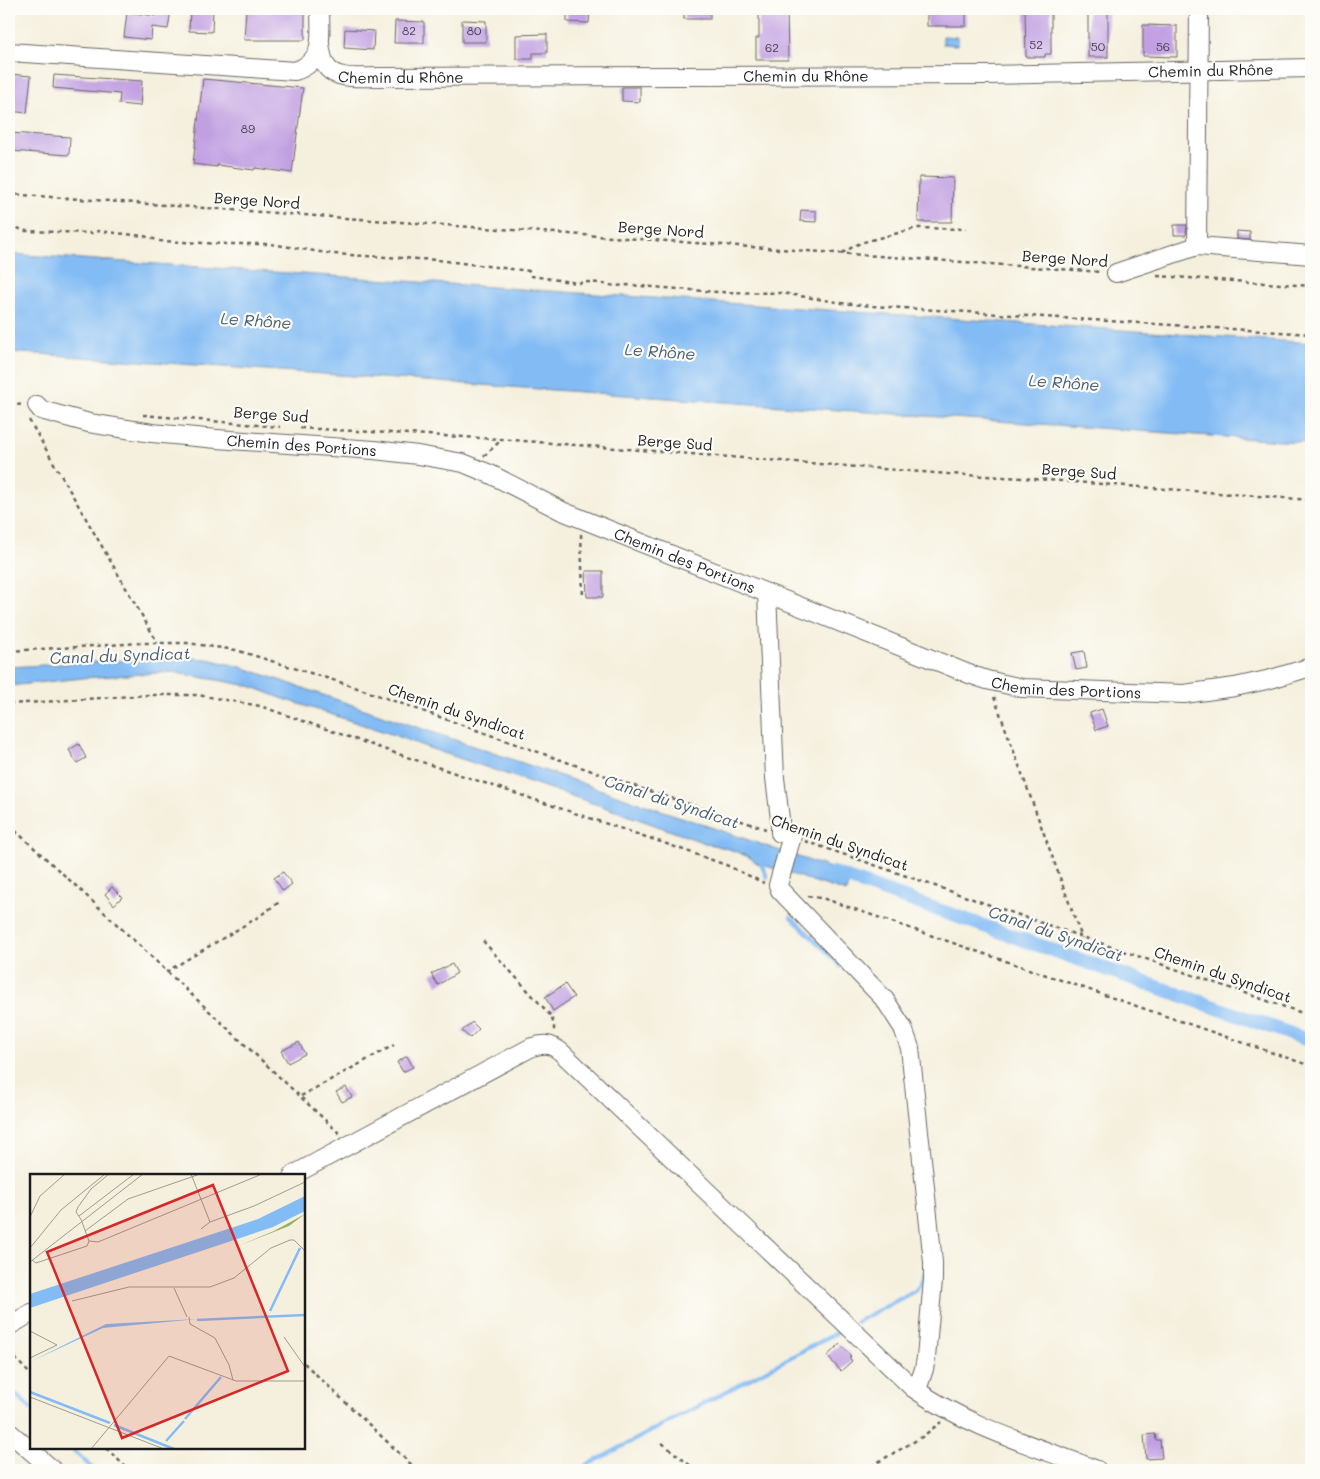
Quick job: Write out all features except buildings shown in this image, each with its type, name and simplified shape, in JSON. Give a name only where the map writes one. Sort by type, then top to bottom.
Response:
[{"type":"street","points":[[9,52],[287,71],[299,70],[311,63],[318,53],[320,44],[320,9]]},
{"type":"street","points":[[1197,246],[1199,9]]},
{"type":"street","name":"Chemin du Rhône","points":[[320,44],[324,62],[332,71],[343,76],[378,78],[988,75],[1311,68]]},
{"type":"street","points":[[1116,273],[1197,246],[1311,255]]},
{"type":"street","name":"Chemin des Portions","points":[[28,410],[41,410],[89,423],[144,432],[418,455],[475,467],[580,518],[767,593],[987,680],[1030,689],[1184,694],[1234,687],[1271,679],[1311,667]]},
{"type":"street","points":[[767,593],[774,778],[780,819],[787,837],[778,884],[780,890],[790,903],[885,1000],[900,1023],[910,1048],[928,1208],[933,1275],[926,1358],[917,1390]]},
{"type":"street","points":[[295,1174],[532,1047],[550,1044],[562,1052],[917,1390],[951,1412],[1097,1470]]},
{"type":"street","points":[[9,1326],[30,1314]]},
{"type":"street","points":[[9,1432],[52,1470]]},
{"type":"path","name":"Berge Nord","points":[[9,194],[1116,273]]},
{"type":"path","points":[[9,228],[26,231],[92,233],[98,231],[144,236],[160,241],[271,244],[333,254],[437,260],[501,269],[522,269],[529,271],[532,276],[577,284],[591,282],[616,286],[628,285],[717,292],[782,293],[872,306],[1311,334]]},
{"type":"path","points":[[841,254],[860,243],[917,228],[966,229]]},
{"type":"path","points":[[1155,275],[1311,286]]},
{"type":"path","points":[[28,410],[157,644]]},
{"type":"path","name":"Berge Sud","points":[[134,414],[280,426]]},
{"type":"path","name":"Berge Sud","points":[[299,428],[499,439],[1311,500]]},
{"type":"path","points":[[475,467],[487,452],[498,443],[499,439]]},
{"type":"path","points":[[580,518],[583,598]]},
{"type":"path","name":"Chemin du Syndicat","points":[[9,650],[187,643],[218,646],[250,654],[300,669],[682,802],[1311,1016]]},
{"type":"path","points":[[987,680],[1082,938]]},
{"type":"path","points":[[9,704],[147,695],[198,695],[260,706],[661,842],[726,865],[761,883],[778,884]]},
{"type":"path","points":[[9,825],[301,1096],[338,1132],[346,1147]]},
{"type":"path","points":[[9,838],[17,833]]},
{"type":"path","points":[[790,903],[810,896],[825,899],[1311,1066]]},
{"type":"path","points":[[166,972],[281,902]]},
{"type":"path","points":[[483,941],[550,1016],[554,1025],[554,1036],[550,1044]]},
{"type":"path","points":[[301,1096],[394,1045]]},
{"type":"path","points":[[9,1352],[30,1374]]},
{"type":"path","points":[[305,1363],[417,1470]]},
{"type":"path","points":[[864,1470],[922,1437],[937,1427],[951,1412]]},
{"type":"path","points":[[662,1442],[696,1470]]},
{"type":"path","points":[[107,1449],[129,1470]]},
{"type":"water","points":[[943,36],[958,37],[958,45],[943,44]]},
{"type":"water","name":"Le Rhône","points":[[9,254],[1311,343],[1311,443],[9,352]]},
{"type":"water","name":"Canal du Syndicat","points":[[181,657],[207,659],[241,667],[851,875],[846,892],[757,863],[749,857],[729,849],[705,843],[250,686],[172,672],[83,678],[9,686],[9,667]]},
{"type":"waterway","points":[[760,861],[767,877]]},
{"type":"waterway","name":"Canal du Syndicat","points":[[833,873],[1311,1041]]},
{"type":"waterway","points":[[791,917],[842,967]]},
{"type":"waterway","points":[[856,1322],[915,1291],[925,1273]]},
{"type":"waterway","points":[[578,1470],[842,1330]]},
{"type":"waterway","points":[[9,1388],[30,1408]]},
{"type":"waterway","points":[[72,1449],[94,1470]]}]
